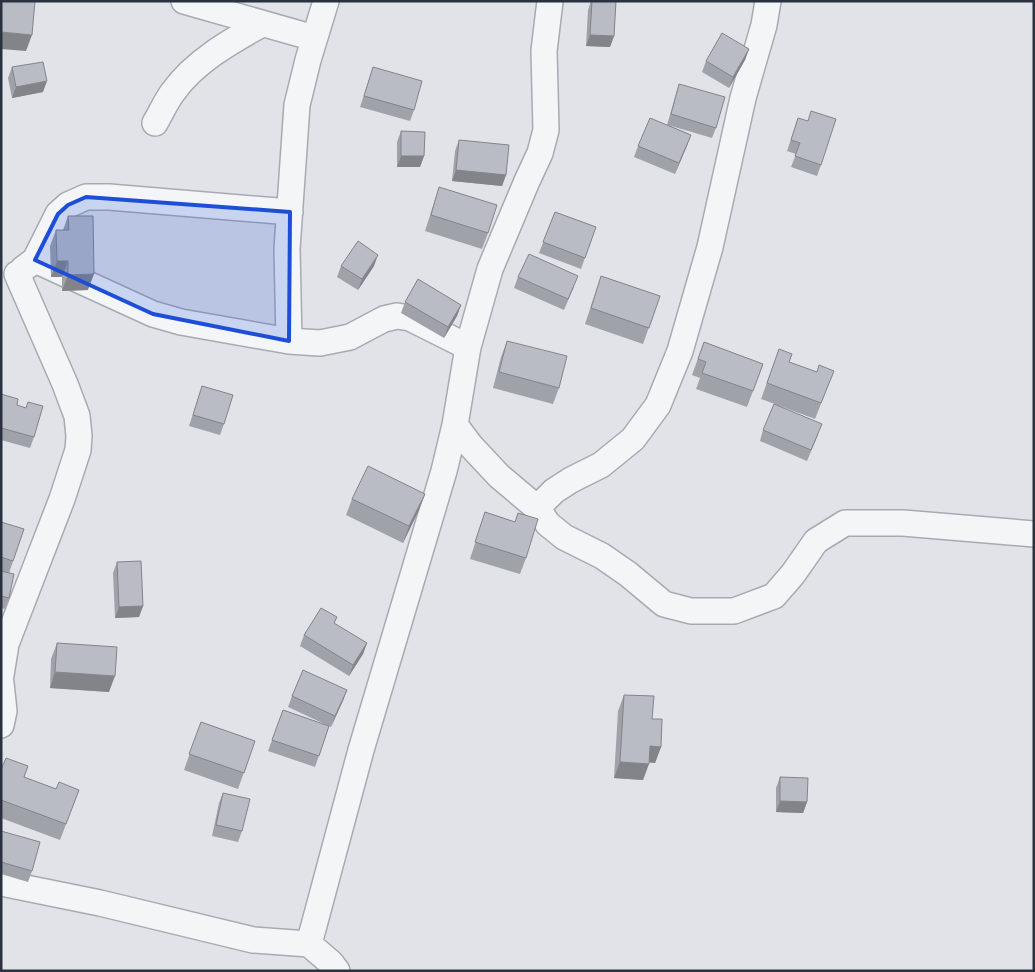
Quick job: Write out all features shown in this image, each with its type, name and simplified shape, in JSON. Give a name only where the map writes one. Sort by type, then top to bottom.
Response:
[{"type":"street","points":[[184,1],[314,38]]},
{"type":"street","points":[[289,341],[287,249],[297,106],[314,38],[326,1]]},
{"type":"street","points":[[309,944],[361,750],[444,471],[455,425],[468,347],[490,269],[540,153],[546,130],[544,51],[550,1]]},
{"type":"street","points":[[537,508],[554,491],[601,465],[633,439],[658,405],[680,351],[710,247],[743,98],[764,25],[768,1]]},
{"type":"street","points":[[155,123],[172,92],[191,71],[230,42],[262,24]]},
{"type":"street","points":[[18,272],[58,214],[68,205],[86,197],[109,197],[290,212]]},
{"type":"street","points":[[18,272],[181,322],[289,341],[320,343],[350,337],[384,319],[397,316],[410,318],[468,347]]},
{"type":"street","points":[[1,675],[6,644],[62,499],[78,450],[79,436],[77,416],[18,272]]},
{"type":"street","points":[[455,425],[500,476],[537,508],[548,524],[564,537],[602,556],[628,574],[664,604],[691,612],[734,611],[774,596],[793,574],[816,541],[845,522],[903,523],[1034,534]]},
{"type":"street","points":[[1,683],[4,712],[1,725]]},
{"type":"street","points":[[1,883],[253,940],[309,944],[331,963],[337,971]]},
{"type":"highlighted area","points":[[86,197],[290,212],[289,341],[153,314],[35,260],[58,214],[68,205]]},
{"type":"building","points":[[1,1],[35,1],[32,35],[1,32]]},
{"type":"building","points":[[592,1],[616,1],[614,36],[590,35]]},
{"type":"building","points":[[722,33],[749,49],[733,77],[706,61]]},
{"type":"building","points":[[43,62],[47,81],[16,87],[12,67]]},
{"type":"building","points":[[373,67],[422,81],[414,110],[364,96]]},
{"type":"building","points":[[679,84],[725,97],[716,128],[671,114]]},
{"type":"building","points":[[811,111],[836,119],[821,165],[795,156],[800,143],[791,140],[798,118],[808,121]]},
{"type":"building","points":[[650,118],[691,135],[679,163],[638,146]]},
{"type":"building","points":[[401,131],[425,132],[424,156],[401,156]]},
{"type":"building","points":[[459,140],[509,145],[506,175],[456,170]]},
{"type":"building","points":[[439,187],[497,205],[488,233],[431,215]]},
{"type":"building","points":[[555,212],[596,227],[585,258],[543,242]]},
{"type":"building","points":[[68,216],[93,216],[94,274],[68,275],[68,261],[57,261],[56,230],[69,230]]},
{"type":"building","points":[[358,241],[378,255],[362,279],[341,266]]},
{"type":"building","points":[[529,254],[578,276],[568,299],[518,277]]},
{"type":"building","points":[[601,276],[660,296],[649,328],[591,308]]},
{"type":"building","points":[[418,279],[461,305],[448,327],[405,302]]},
{"type":"building","points":[[507,341],[567,356],[559,388],[499,372]]},
{"type":"building","points":[[704,342],[763,364],[753,391],[702,373],[706,362],[698,359]]},
{"type":"building","points":[[779,349],[792,354],[789,362],[817,372],[819,365],[834,371],[821,403],[767,383]]},
{"type":"building","points":[[202,386],[233,395],[224,424],[193,415]]},
{"type":"building","points":[[1,394],[18,399],[17,405],[26,408],[28,402],[43,406],[34,437],[1,428]]},
{"type":"building","points":[[774,404],[822,424],[811,450],[763,430]]},
{"type":"building","points":[[368,466],[425,494],[409,526],[352,499]]},
{"type":"building","points":[[485,512],[515,522],[518,513],[538,519],[526,558],[475,542]]},
{"type":"building","points":[[1,522],[24,529],[13,561],[1,557]]},
{"type":"building","points":[[141,561],[143,606],[119,607],[117,562]]},
{"type":"building","points":[[1,571],[14,574],[9,598],[1,596]]},
{"type":"building","points":[[321,608],[337,617],[334,623],[367,643],[353,665],[304,635]]},
{"type":"building","points":[[57,643],[117,647],[115,676],[55,672]]},
{"type":"building","points":[[303,670],[347,690],[335,716],[292,696]]},
{"type":"building","points":[[624,695],[654,696],[652,719],[662,719],[661,747],[650,746],[649,764],[620,762]]},
{"type":"building","points":[[283,710],[329,726],[319,756],[272,740]]},
{"type":"building","points":[[201,722],[255,741],[244,773],[189,754]]},
{"type":"building","points":[[6,758],[28,766],[24,777],[56,789],[59,782],[79,790],[66,824],[1,800],[1,770]]},
{"type":"building","points":[[780,777],[808,778],[807,802],[780,801]]},
{"type":"building","points":[[223,793],[250,799],[242,831],[216,825]]},
{"type":"building","points":[[1,831],[40,842],[32,871],[1,862]]}]
